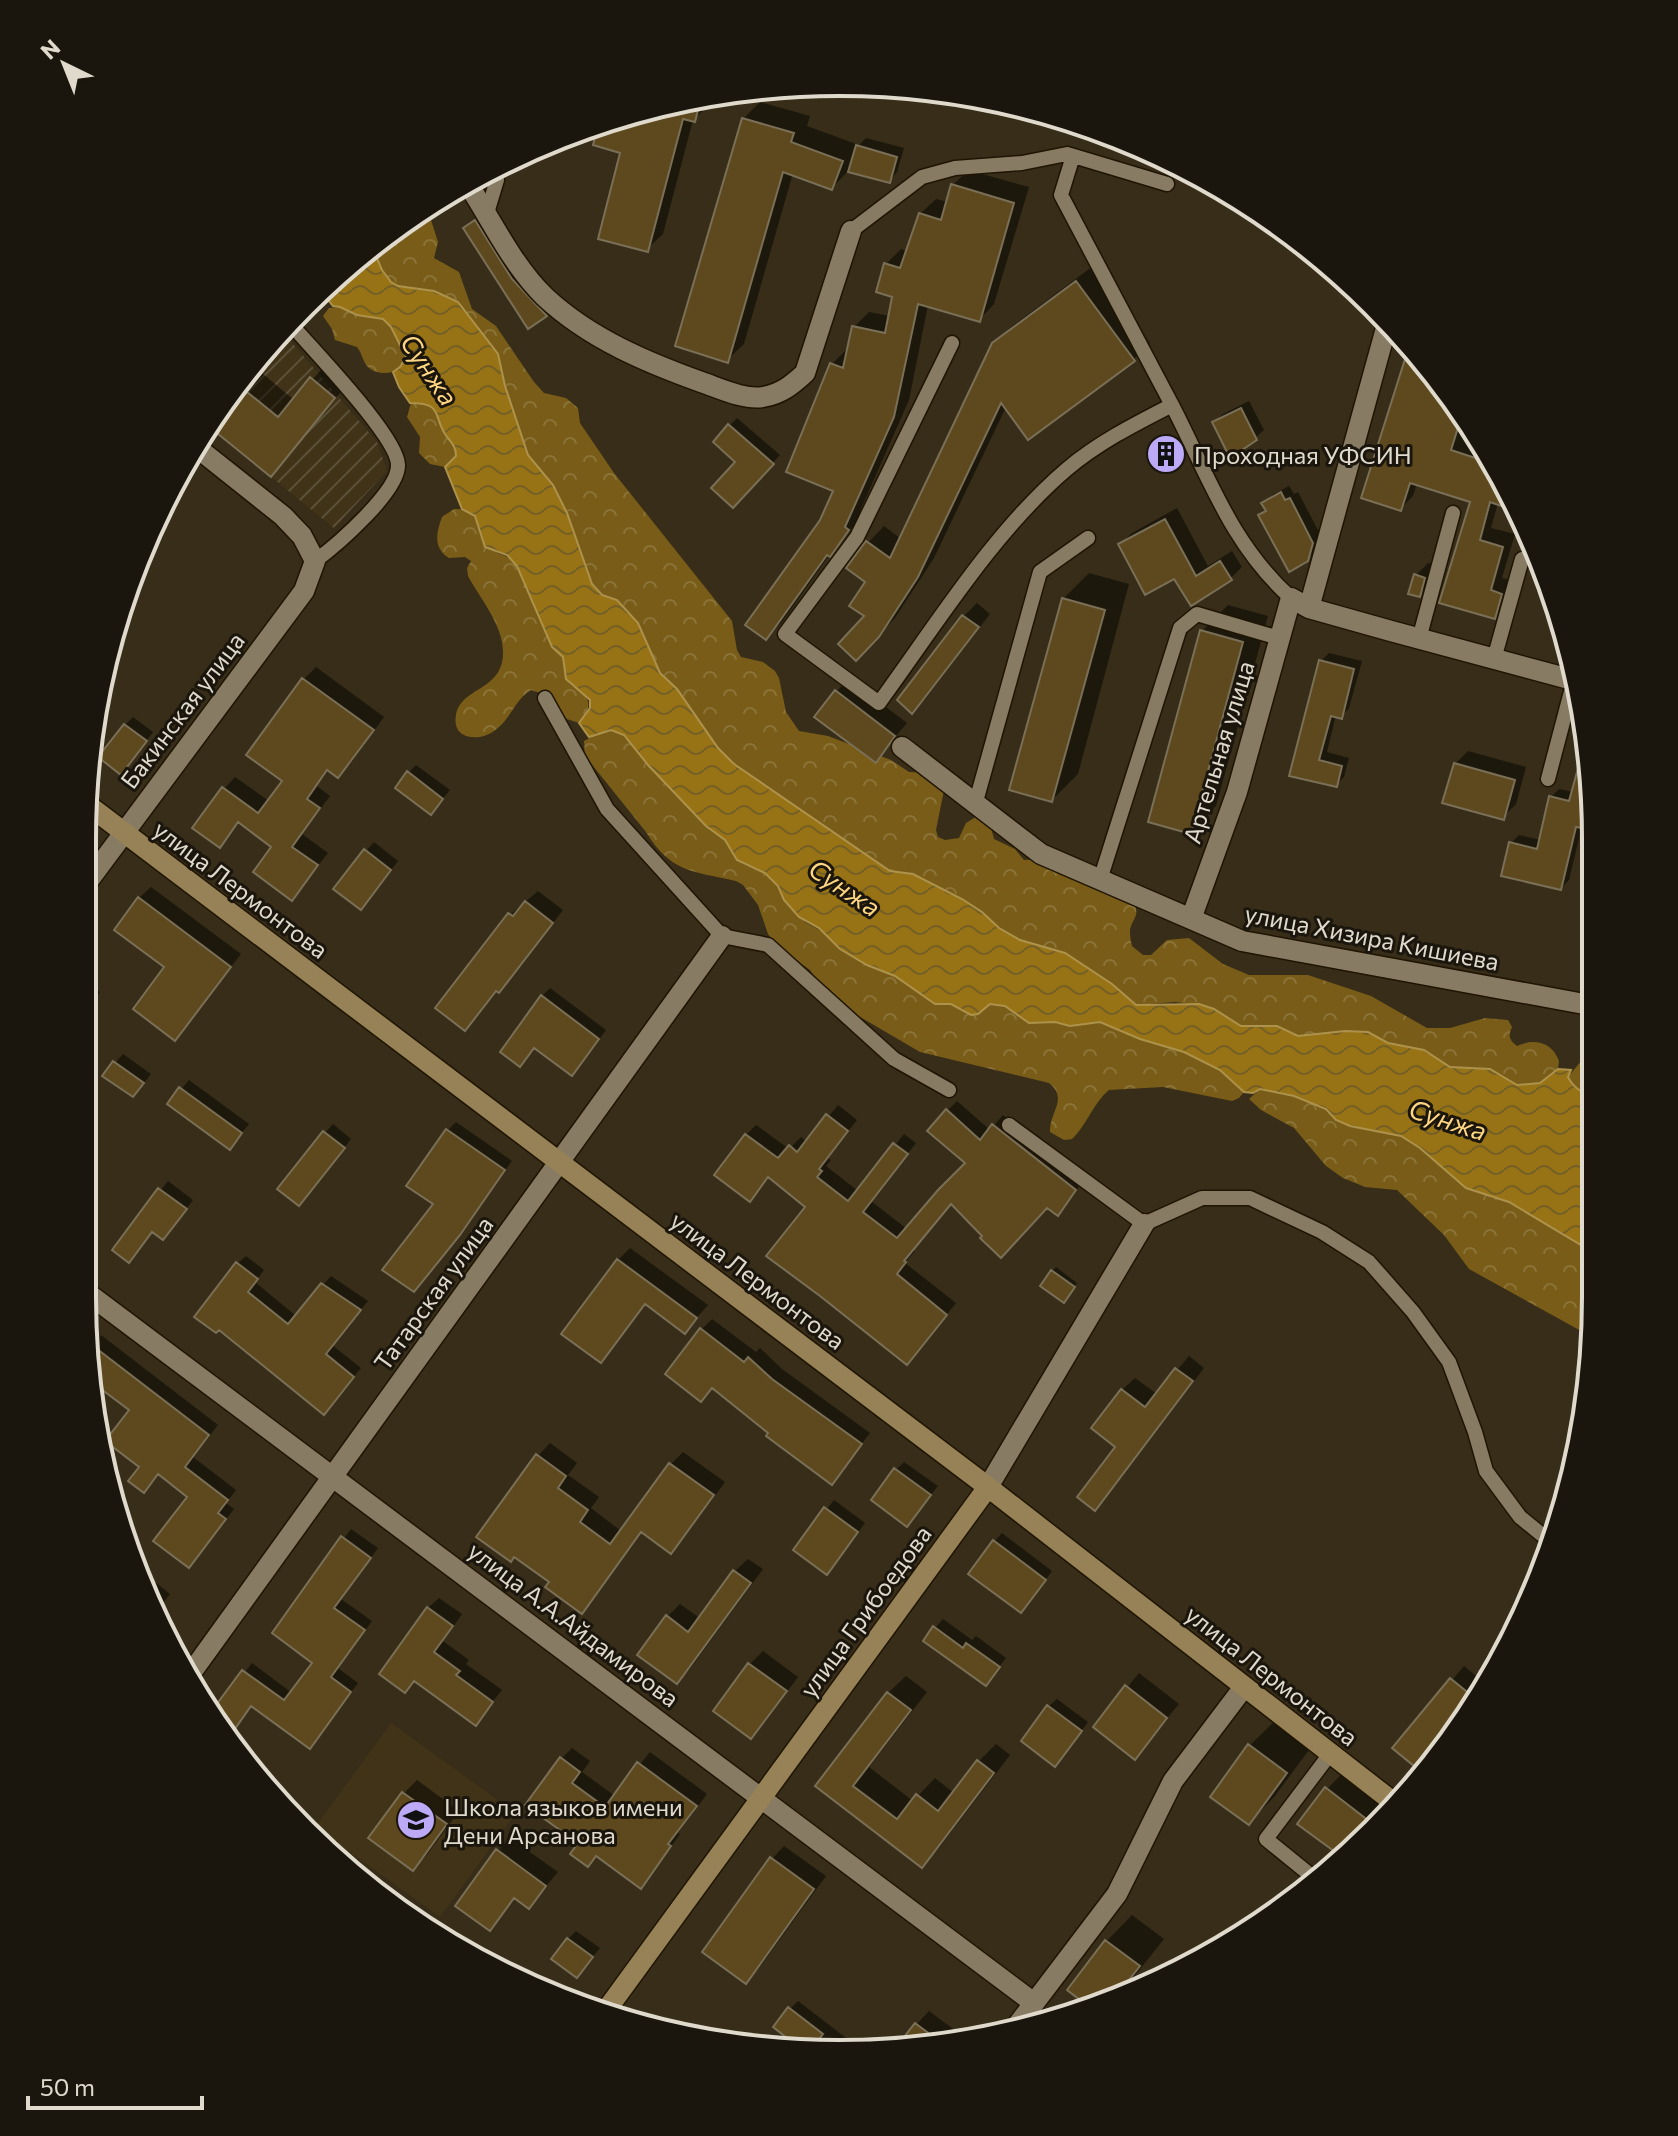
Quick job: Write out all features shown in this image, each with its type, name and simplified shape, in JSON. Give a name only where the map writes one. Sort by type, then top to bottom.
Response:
[{"type":"street","points":[[474,193],[521,267],[542,294],[573,321],[647,362],[728,392],[761,398],[789,388],[805,373],[851,231]]},
{"type":"street","name":"Артельная улица","points":[[1191,919],[1237,792],[1279,638],[1300,603],[1384,334]]},
{"type":"street","points":[[204,453],[283,516],[302,536],[315,561]]},
{"type":"street","name":"Бакинская улица","points":[[96,870],[304,591],[315,561]]},
{"type":"street","points":[[1300,603],[1565,680]]},
{"type":"street","name":"улица Хизира Кишиева","points":[[902,747],[1041,854],[1242,941],[1582,1004]]},
{"type":"street","name":"улица Лермонтова","points":[[97,812],[988,1487],[1388,1798]]},
{"type":"street","name":"Татарская улица","points":[[195,1667],[722,936]]},
{"type":"street","name":"улица Грибоедова","points":[[611,2004],[988,1487],[1144,1224]]},
{"type":"street","name":"улица А.А.Айдамирова","points":[[96,1300],[1034,2003]]},
{"type":"street","points":[[1024,2017],[1117,1894],[1173,1781],[1244,1687]]},
{"type":"lane","points":[[851,231],[922,177],[955,168],[1022,163],[1067,154],[1167,184]]},
{"type":"lane","points":[[1073,156],[1061,195],[1172,405],[1215,496],[1248,553],[1270,580],[1300,603]]},
{"type":"lane","points":[[487,213],[497,180]]},
{"type":"lane","points":[[297,331],[388,438],[399,462],[396,480],[344,540],[315,561]]},
{"type":"lane","points":[[952,343],[857,537],[785,634],[879,703],[1019,515],[1068,468],[1116,433],[1172,405]]},
{"type":"lane","points":[[1419,639],[1453,513]]},
{"type":"lane","points":[[975,805],[1040,572],[1088,538]]},
{"type":"lane","points":[[1494,659],[1522,559]]},
{"type":"lane","points":[[1100,880],[1180,628],[1197,614],[1279,638]]},
{"type":"lane","points":[[545,698],[607,809],[722,936],[768,945],[894,1059],[949,1090]]},
{"type":"lane","points":[[1548,779],[1569,698]]},
{"type":"lane","points":[[1009,1125],[1144,1224],[1202,1198],[1250,1198],[1322,1232],[1369,1262],[1413,1312],[1449,1362],[1486,1471],[1520,1517],[1543,1536]]},
{"type":"lane","points":[[1308,1873],[1266,1839],[1330,1754]]},
{"type":"shaded area","points":[[289,339],[377,442],[387,471],[334,528],[217,433]]},
{"type":"shaded area","name":"Школа языков имени Дени Арсанова","points":[[391,1723],[516,1813],[440,1917],[331,1839],[317,1825]]},
{"type":"green space","points":[[430,219],[438,242],[434,258],[459,272],[472,309],[496,326],[544,393],[566,398],[578,408],[580,423],[614,473],[732,621],[741,657],[763,662],[775,671],[786,712],[799,731],[828,736],[891,760],[909,772],[937,773],[945,785],[936,830],[938,837],[945,840],[959,838],[966,823],[979,815],[990,824],[994,839],[1015,849],[1024,860],[1062,869],[1132,902],[1136,910],[1131,943],[1143,955],[1151,955],[1167,940],[1189,938],[1223,964],[1249,975],[1308,975],[1371,996],[1427,1028],[1450,1028],[1485,1018],[1508,1020],[1512,1027],[1510,1038],[1514,1044],[1542,1043],[1556,1055],[1558,1069],[1540,1083],[1517,1085],[1491,1069],[1450,1067],[1424,1050],[1388,1043],[1368,1032],[1298,1036],[1277,1026],[1241,1026],[1207,1006],[1175,1002],[1136,1005],[1112,984],[1065,953],[1020,940],[962,899],[913,874],[890,871],[735,764],[718,748],[677,689],[660,673],[638,623],[617,600],[602,595],[592,584],[567,513],[553,485],[528,455],[497,354],[458,302],[434,291],[398,286],[382,270],[377,258]]},
{"type":"green space","points":[[340,307],[386,321],[405,356],[400,368],[390,372],[374,371],[367,366],[357,347],[335,340],[323,316],[329,308]]},
{"type":"green space","points":[[411,403],[428,405],[436,411],[441,427],[456,452],[445,467],[430,464],[419,453],[420,437],[407,417]]},
{"type":"green space","points":[[454,509],[471,513],[490,548],[511,559],[517,566],[552,647],[563,657],[571,685],[583,693],[588,702],[587,711],[579,723],[564,718],[549,696],[531,690],[500,727],[488,734],[474,737],[458,730],[456,715],[459,706],[496,675],[503,654],[496,623],[468,576],[467,568],[471,561],[465,557],[449,558],[438,545],[437,534],[442,517]]},
{"type":"green space","points":[[603,731],[618,731],[624,735],[706,826],[725,840],[743,864],[765,873],[778,886],[784,900],[805,922],[825,933],[840,949],[867,965],[895,976],[935,1004],[951,1004],[971,1015],[990,1004],[997,1004],[1016,1015],[1070,1026],[1100,1022],[1184,1052],[1220,1070],[1244,1092],[1232,1101],[1163,1087],[1109,1090],[1072,1139],[1064,1140],[1050,1132],[1058,1100],[1055,1089],[1049,1083],[920,1052],[850,1011],[819,983],[810,970],[778,947],[768,934],[758,905],[743,885],[684,868],[665,856],[585,756],[584,741]]},
{"type":"green space","points":[[1582,1060],[1582,1091],[1568,1077]]},
{"type":"green space","points":[[1260,1089],[1301,1098],[1326,1109],[1336,1120],[1401,1136],[1420,1148],[1466,1188],[1509,1202],[1582,1246],[1581,1331],[1469,1269],[1444,1235],[1397,1190],[1365,1187],[1343,1178],[1326,1166],[1294,1128],[1261,1110],[1249,1099]]},
{"type":"water","name":"Сунжа","points":[[377,258],[391,282],[398,286],[434,291],[458,302],[498,354],[505,386],[528,455],[553,485],[567,513],[592,584],[602,595],[617,600],[638,623],[660,673],[677,689],[718,748],[734,764],[890,871],[913,874],[962,899],[1020,940],[1065,953],[1112,984],[1136,1005],[1199,1004],[1214,1009],[1241,1026],[1277,1026],[1298,1036],[1368,1032],[1388,1043],[1424,1050],[1450,1067],[1490,1069],[1517,1085],[1540,1083],[1558,1069],[1571,1070],[1568,1077],[1582,1091],[1582,1246],[1509,1202],[1466,1188],[1420,1148],[1401,1136],[1350,1126],[1336,1120],[1326,1109],[1294,1096],[1260,1089],[1253,1093],[1244,1092],[1220,1070],[1184,1052],[1140,1039],[1100,1022],[1070,1026],[1055,1022],[1029,1023],[1005,1006],[990,1004],[978,1014],[971,1015],[951,1004],[935,1004],[895,976],[867,965],[840,949],[819,928],[799,917],[765,873],[737,860],[725,840],[706,826],[624,735],[611,730],[589,737],[579,723],[590,708],[590,700],[566,679],[563,657],[552,647],[517,566],[507,555],[485,547],[475,516],[462,509],[445,467],[456,456],[455,449],[435,411],[428,405],[410,403],[399,387],[393,372],[406,357],[391,327],[383,319],[357,315],[333,306],[328,300]]},
{"type":"building","points":[[698,109],[695,122],[683,119],[648,252],[598,239],[620,153],[593,145],[595,137],[600,135]]},
{"type":"building","points":[[742,118],[794,133],[791,142],[843,161],[832,190],[783,172],[728,363],[675,346]]},
{"type":"building","points":[[856,145],[897,157],[890,183],[848,172]]},
{"type":"building","points":[[951,184],[1014,203],[980,322],[918,304],[894,417],[845,527],[849,530],[830,557],[827,555],[766,640],[745,625],[820,520],[833,491],[786,472],[830,363],[843,368],[852,326],[885,333],[892,297],[876,292],[884,263],[900,268],[919,213],[941,220]]},
{"type":"building","points":[[475,220],[512,279],[547,316],[528,329],[463,228]]},
{"type":"building","points":[[1076,281],[1135,361],[1028,440],[1001,403],[918,577],[879,637],[856,661],[838,644],[864,616],[849,606],[865,582],[846,568],[866,541],[890,558],[992,343]]},
{"type":"building","points":[[1406,359],[1458,428],[1451,450],[1476,458],[1503,507],[1490,502],[1480,540],[1503,547],[1491,590],[1502,594],[1495,619],[1439,603],[1470,502],[1410,483],[1401,511],[1361,498]]},
{"type":"building","points":[[310,377],[335,398],[271,477],[217,433],[247,392],[278,417]]},
{"type":"building","points":[[1241,408],[1257,440],[1230,458],[1212,422]]},
{"type":"building","points":[[728,424],[774,464],[733,508],[711,488],[735,462],[713,442]]},
{"type":"building","name":"Проходная УФСИН","points":[[1173,440],[1182,456],[1158,469],[1149,453]]},
{"type":"building","points":[[1281,492],[1285,500],[1290,498],[1313,543],[1308,561],[1289,572],[1258,515],[1266,511],[1261,503]]},
{"type":"building","points":[[1165,519],[1196,576],[1220,561],[1232,580],[1191,606],[1174,579],[1145,595],[1118,544]]},
{"type":"building","points":[[1414,574],[1425,578],[1420,597],[1408,594]]},
{"type":"building","points":[[1062,598],[1105,610],[1052,802],[1009,790]]},
{"type":"building","points":[[962,615],[979,627],[912,714],[897,700]]},
{"type":"building","points":[[1200,630],[1243,642],[1191,834],[1148,822]]},
{"type":"building","points":[[1319,660],[1354,669],[1342,719],[1331,716],[1319,760],[1342,766],[1337,787],[1289,776]]},
{"type":"building","points":[[302,678],[374,730],[338,778],[327,770],[307,799],[320,808],[292,847],[318,865],[292,901],[253,872],[271,847],[238,822],[220,848],[192,828],[222,787],[258,813],[282,781],[246,755]]},
{"type":"building","points":[[835,690],[895,736],[876,763],[814,717]]},
{"type":"building","points":[[124,724],[147,741],[121,775],[101,759],[101,753]]},
{"type":"building","points":[[1454,763],[1515,780],[1504,820],[1442,803]]},
{"type":"building","points":[[1578,768],[1582,828],[1576,827],[1561,890],[1501,876],[1509,842],[1537,849],[1549,796],[1569,801]]},
{"type":"building","points":[[407,771],[443,799],[431,815],[395,788]]},
{"type":"building","points":[[364,849],[391,870],[361,910],[333,889]]},
{"type":"building","points":[[138,897],[231,967],[175,1041],[133,1009],[164,967],[114,930]]},
{"type":"building","points":[[525,901],[553,923],[465,1031],[435,1008],[508,913],[513,916]]},
{"type":"building","points":[[541,995],[599,1039],[572,1076],[534,1048],[520,1067],[500,1052]]},
{"type":"building","points":[[113,1061],[144,1083],[133,1097],[102,1076]]},
{"type":"building","points":[[179,1087],[242,1133],[230,1150],[167,1104]]},
{"type":"building","points":[[946,1109],[980,1140],[992,1124],[1076,1190],[1058,1216],[1047,1208],[1001,1258],[951,1204],[897,1274],[947,1315],[907,1365],[766,1256],[805,1207],[768,1177],[750,1202],[714,1175],[745,1134],[778,1158],[789,1145],[797,1152],[826,1114],[848,1131],[819,1169],[822,1171],[817,1177],[848,1201],[893,1143],[908,1154],[863,1212],[897,1238],[965,1163],[927,1131]]},
{"type":"building","points":[[446,1129],[505,1170],[460,1235],[414,1292],[382,1270],[433,1204],[406,1186]]},
{"type":"building","points":[[323,1131],[345,1148],[299,1206],[277,1189]]},
{"type":"building","points":[[158,1188],[187,1209],[163,1240],[152,1232],[129,1263],[112,1250]]},
{"type":"building","points":[[617,1259],[697,1318],[685,1334],[645,1304],[601,1363],[561,1334]]},
{"type":"building","points":[[236,1262],[258,1279],[248,1292],[288,1324],[321,1283],[361,1310],[326,1354],[354,1377],[324,1415],[219,1330],[216,1333],[194,1317]]},
{"type":"building","points":[[1051,1270],[1075,1287],[1064,1303],[1040,1286]]},
{"type":"building","points":[[700,1328],[744,1362],[748,1357],[772,1379],[862,1444],[832,1485],[766,1436],[768,1433],[712,1388],[701,1402],[665,1374]]},
{"type":"building","points":[[98,1350],[209,1435],[185,1467],[228,1500],[218,1513],[226,1519],[189,1568],[153,1541],[187,1497],[158,1474],[144,1493],[128,1481],[139,1467],[111,1445],[109,1436],[129,1410],[102,1389]]},
{"type":"building","points":[[1175,1368],[1193,1381],[1095,1511],[1077,1497],[1115,1447],[1091,1428],[1121,1389],[1145,1407]]},
{"type":"building","points":[[536,1454],[566,1476],[558,1488],[588,1510],[580,1522],[610,1544],[669,1463],[714,1495],[671,1554],[641,1532],[582,1614],[545,1587],[549,1582],[514,1557],[511,1562],[476,1537]]},
{"type":"building","points":[[894,1468],[931,1495],[907,1527],[871,1500]]},
{"type":"building","points":[[824,1507],[858,1532],[827,1575],[793,1550]]},
{"type":"building","points":[[341,1536],[371,1558],[334,1608],[365,1630],[331,1677],[351,1692],[310,1749],[251,1706],[235,1729],[217,1704],[242,1670],[284,1700],[312,1663],[272,1633]]},
{"type":"building","points":[[993,1540],[1046,1580],[1021,1613],[968,1574]]},
{"type":"building","points":[[733,1570],[751,1583],[677,1684],[637,1655],[666,1615],[688,1632]]},
{"type":"building","points":[[427,1607],[453,1626],[434,1652],[460,1671],[456,1675],[493,1702],[476,1726],[414,1681],[405,1693],[379,1674]]},
{"type":"building","points":[[933,1626],[963,1648],[966,1643],[1000,1667],[986,1686],[923,1641]]},
{"type":"building","points":[[748,1663],[787,1691],[751,1739],[713,1711]]},
{"type":"building","points":[[1450,1678],[1468,1692],[1414,1766],[1392,1748]]},
{"type":"building","points":[[1125,1685],[1167,1718],[1135,1760],[1093,1727]]},
{"type":"building","points":[[887,1692],[911,1710],[853,1786],[897,1819],[916,1794],[938,1811],[977,1760],[994,1773],[922,1868],[815,1786]]},
{"type":"building","points":[[1047,1705],[1082,1731],[1055,1767],[1021,1741]]},
{"type":"building","points":[[1248,1744],[1287,1773],[1249,1825],[1210,1797]]},
{"type":"building","points":[[560,1757],[580,1772],[572,1783],[605,1807],[637,1762],[697,1806],[668,1844],[671,1846],[641,1889],[596,1856],[588,1867],[570,1854],[578,1843],[525,1805]]},
{"type":"building","points":[[1325,1787],[1367,1819],[1334,1851],[1297,1824]]},
{"type":"building","points":[[402,1792],[447,1824],[413,1871],[368,1838]]},
{"type":"building","points":[[496,1849],[546,1886],[529,1909],[514,1898],[490,1931],[455,1906]]},
{"type":"building","points":[[770,1857],[814,1889],[746,1984],[702,1952]]},
{"type":"building","points":[[567,1938],[593,1957],[577,1978],[551,1959]]},
{"type":"building","points":[[1105,1940],[1140,1966],[1129,1981],[1080,2000],[1067,1990]]},
{"type":"building","points":[[788,2007],[823,2034],[819,2039],[787,2038],[773,2027]]},
{"type":"building","points":[[915,2023],[930,2034],[904,2037]]},
{"type":"place","name":"Проходная УФСИН","points":[[1166,454]]},
{"type":"place","name":"Школа языков имени Дени Арсанова","points":[[416,1820]]}]
